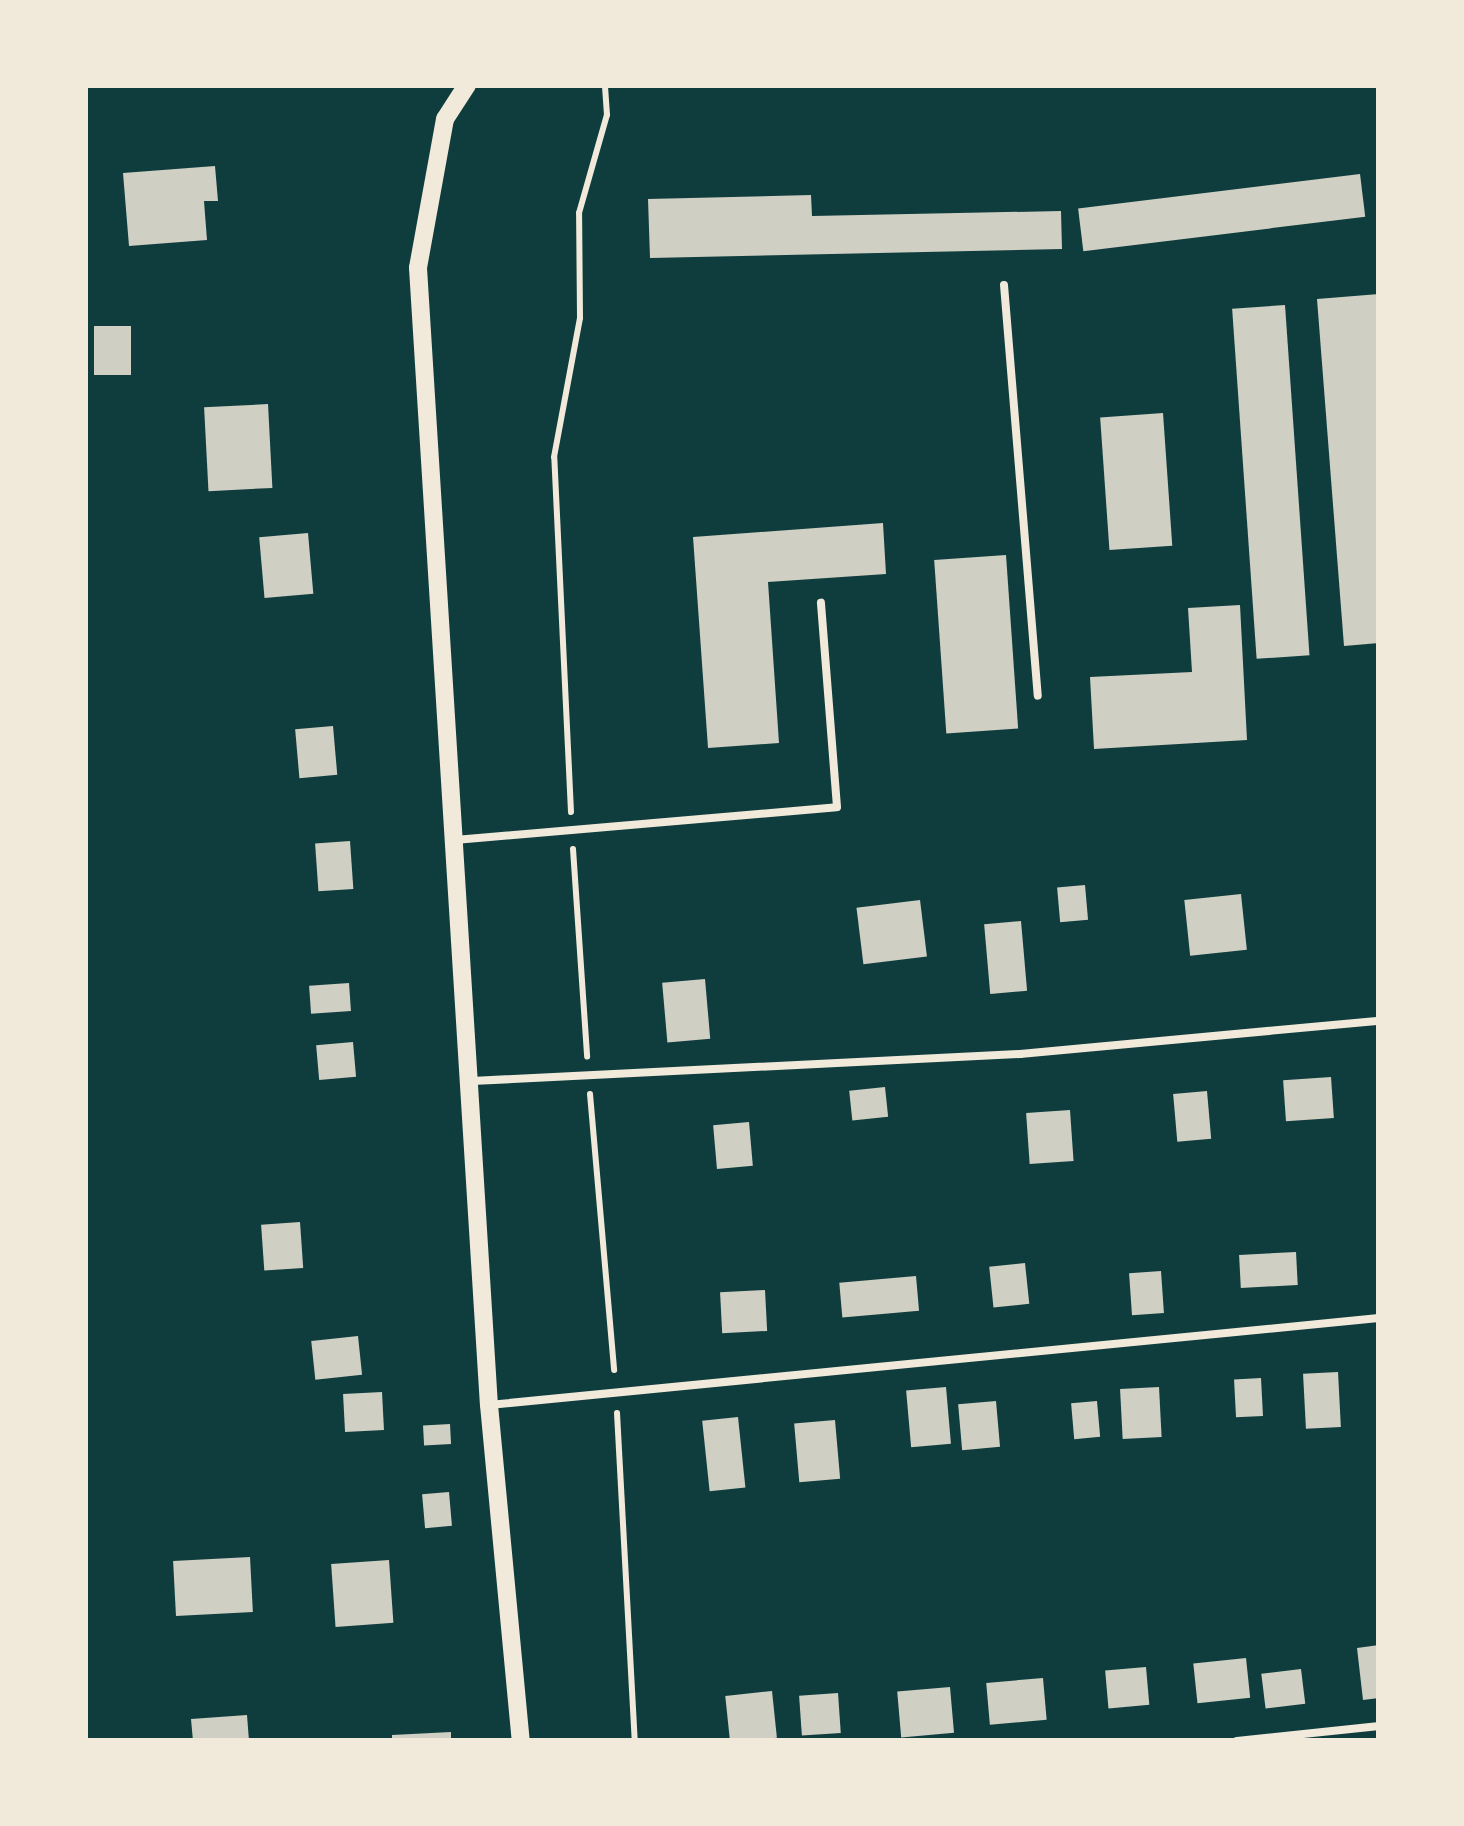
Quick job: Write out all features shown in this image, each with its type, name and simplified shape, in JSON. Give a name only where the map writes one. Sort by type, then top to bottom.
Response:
[{"type":"street","points":[[467,85],[444,119],[418,268],[472,1081],[489,1405],[522,1741]]},
{"type":"lane","points":[[1004,285],[1038,696]]},
{"type":"lane","points":[[456,840],[837,807],[822,603]]},
{"type":"lane","points":[[472,1081],[1020,1054],[1379,1021]]},
{"type":"lane","points":[[489,1405],[1379,1318]]},
{"type":"lane","points":[[1237,1741],[1379,1726]]},
{"type":"path","points":[[605,85],[608,115],[579,213],[580,318],[554,456],[572,830],[588,1074],[616,1393],[636,1741]]},
{"type":"building","points":[[215,166],[218,201],[204,201],[207,240],[129,246],[123,173]]},
{"type":"building","points":[[1360,174],[1365,217],[1083,251],[1078,209]]},
{"type":"building","points":[[811,195],[812,216],[1061,211],[1062,249],[650,258],[648,199]]},
{"type":"building","points":[[1379,294],[1379,643],[1344,646],[1317,299]]},
{"type":"building","points":[[1285,305],[1309,655],[1257,659],[1232,309]]},
{"type":"building","points":[[94,326],[131,326],[131,375],[94,375]]},
{"type":"building","points":[[268,404],[272,488],[208,491],[204,407]]},
{"type":"building","points":[[1163,413],[1172,546],[1109,550],[1100,417]]},
{"type":"building","points":[[883,523],[886,574],[768,582],[779,743],[708,748],[693,537]]},
{"type":"building","points":[[308,533],[313,594],[265,598],[259,537]]},
{"type":"building","points":[[1006,555],[1018,729],[946,734],[934,560]]},
{"type":"building","points":[[1240,605],[1247,740],[1094,749],[1090,677],[1192,672],[1188,608]]},
{"type":"building","points":[[333,726],[337,775],[299,778],[295,729]]},
{"type":"building","points":[[350,841],[353,889],[318,891],[315,843]]},
{"type":"building","points":[[1085,885],[1088,920],[1060,922],[1057,887]]},
{"type":"building","points":[[1241,894],[1247,950],[1190,956],[1184,900]]},
{"type":"building","points":[[920,900],[927,957],[863,964],[856,908]]},
{"type":"building","points":[[1021,921],[1027,991],[990,994],[984,924]]},
{"type":"building","points":[[705,979],[710,1039],[667,1043],[662,983]]},
{"type":"building","points":[[349,983],[351,1011],[311,1014],[309,986]]},
{"type":"building","points":[[353,1042],[356,1077],[319,1080],[316,1045]]},
{"type":"building","points":[[1331,1077],[1334,1118],[1286,1121],[1283,1080]]},
{"type":"building","points":[[885,1087],[888,1117],[852,1121],[849,1091]]},
{"type":"building","points":[[1207,1091],[1211,1139],[1177,1142],[1173,1094]]},
{"type":"building","points":[[1070,1110],[1074,1161],[1030,1164],[1026,1113]]},
{"type":"building","points":[[749,1122],[753,1166],[717,1169],[713,1125]]},
{"type":"building","points":[[300,1222],[303,1268],[264,1271],[261,1225]]},
{"type":"building","points":[[1296,1252],[1298,1285],[1241,1288],[1239,1255]]},
{"type":"building","points":[[1025,1263],[1029,1304],[993,1308],[989,1267]]},
{"type":"building","points":[[1161,1271],[1164,1313],[1132,1315],[1129,1273]]},
{"type":"building","points":[[916,1276],[919,1311],[842,1318],[839,1283]]},
{"type":"building","points":[[765,1290],[767,1331],[722,1333],[720,1292]]},
{"type":"building","points":[[358,1336],[362,1375],[315,1380],[311,1341]]},
{"type":"building","points":[[1338,1372],[1341,1427],[1306,1429],[1303,1374]]},
{"type":"building","points":[[1261,1378],[1263,1416],[1236,1417],[1234,1379]]},
{"type":"building","points":[[946,1387],[951,1444],[911,1447],[906,1390]]},
{"type":"building","points":[[1159,1387],[1162,1437],[1123,1439],[1120,1389]]},
{"type":"building","points":[[382,1392],[384,1430],[345,1432],[343,1394]]},
{"type":"building","points":[[996,1401],[1000,1447],[962,1450],[958,1404]]},
{"type":"building","points":[[1097,1401],[1100,1437],[1074,1439],[1071,1403]]},
{"type":"building","points":[[738,1417],[745,1488],[710,1491],[702,1421]]},
{"type":"building","points":[[835,1420],[840,1479],[799,1482],[794,1424]]},
{"type":"building","points":[[450,1424],[451,1444],[424,1445],[423,1425]]},
{"type":"building","points":[[449,1492],[452,1526],[425,1528],[422,1494]]},
{"type":"building","points":[[250,1557],[253,1612],[176,1616],[173,1561]]},
{"type":"building","points":[[389,1560],[393,1623],[336,1627],[331,1564]]},
{"type":"building","points":[[1379,1645],[1379,1698],[1363,1700],[1357,1648]]},
{"type":"building","points":[[1246,1658],[1250,1698],[1197,1703],[1193,1664]]},
{"type":"building","points":[[1146,1667],[1149,1705],[1108,1708],[1105,1671]]},
{"type":"building","points":[[1301,1669],[1305,1704],[1266,1709],[1261,1674]]},
{"type":"building","points":[[1043,1678],[1047,1720],[990,1725],[986,1683]]},
{"type":"building","points":[[950,1687],[954,1733],[901,1737],[897,1692]]},
{"type":"building","points":[[772,1691],[777,1738],[730,1741],[725,1696]]},
{"type":"building","points":[[838,1693],[841,1733],[802,1736],[799,1696]]},
{"type":"building","points":[[247,1715],[249,1741],[193,1741],[191,1719]]},
{"type":"building","points":[[451,1732],[451,1741],[392,1741],[392,1735]]}]
